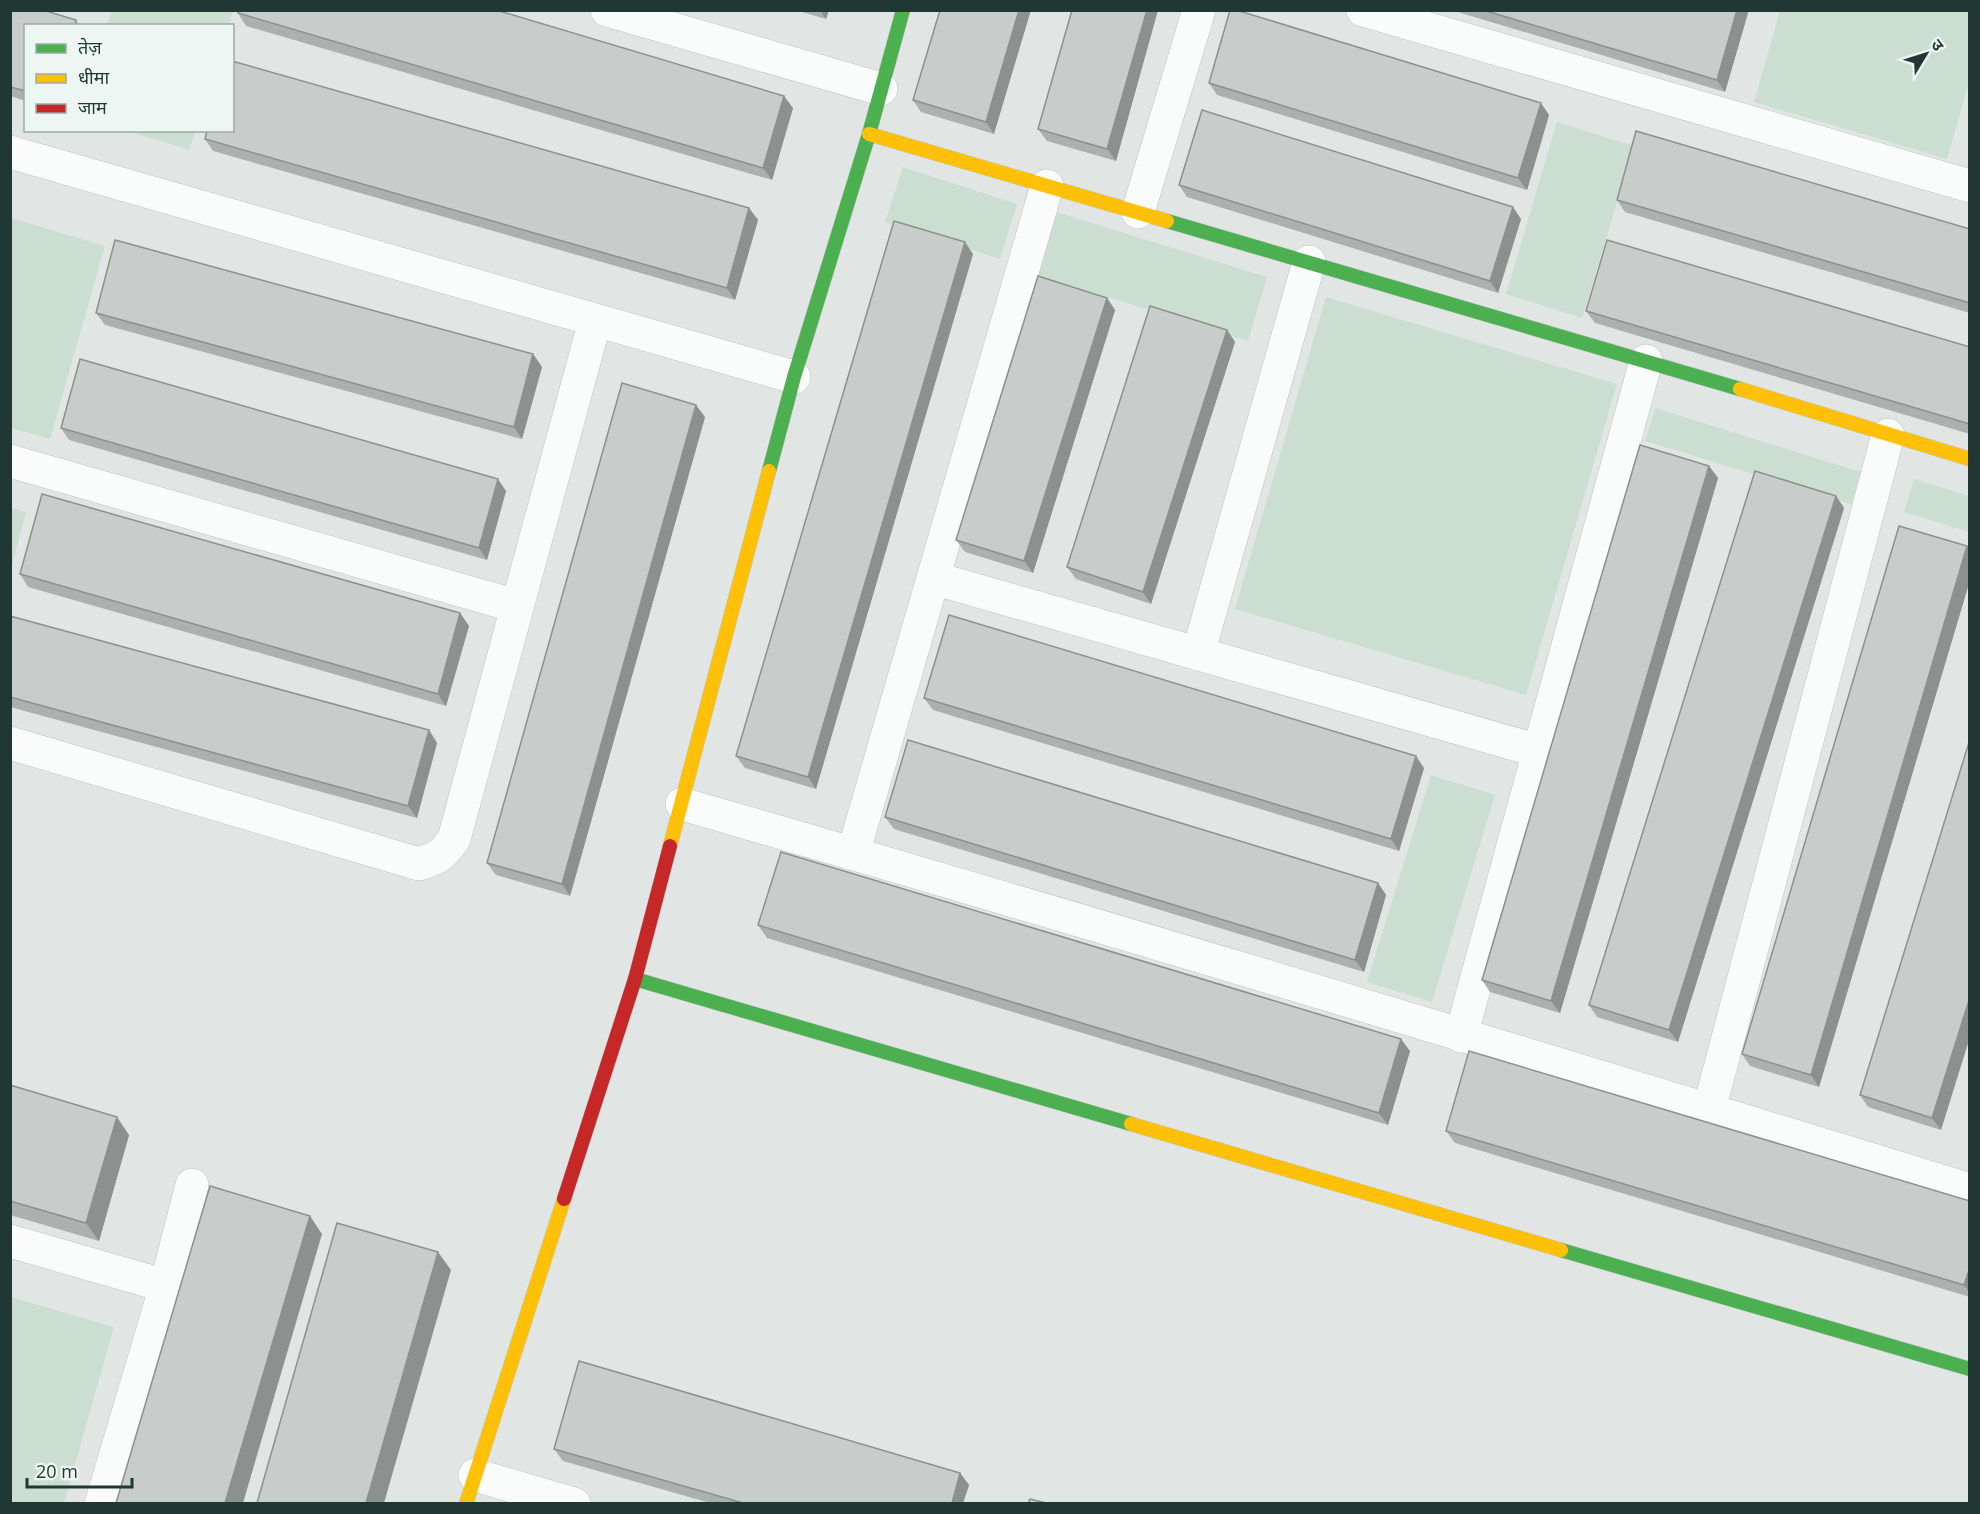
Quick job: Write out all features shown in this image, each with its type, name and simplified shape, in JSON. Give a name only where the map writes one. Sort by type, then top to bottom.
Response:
[{"type":"street","points":[[607,10],[881,89]]},
{"type":"street","points":[[574,1503],[471,1489],[635,979],[794,377],[870,134],[903,10]]},
{"type":"street","points":[[1138,212],[1199,10]]},
{"type":"street","points":[[1363,10],[1970,186]]},
{"type":"street","points":[[870,134],[1646,361],[1970,459]]},
{"type":"street","points":[[10,152],[794,377]]},
{"type":"street","points":[[854,854],[1047,186]]},
{"type":"street","points":[[1198,654],[1309,262]]},
{"type":"street","points":[[10,743],[418,864],[438,858],[445,853],[454,839],[595,321]]},
{"type":"street","points":[[1461,1036],[1646,361]]},
{"type":"street","points":[[1710,1110],[1888,435]]},
{"type":"street","points":[[10,461],[516,606]]},
{"type":"street","points":[[933,578],[1539,751]]},
{"type":"street","points":[[682,804],[1710,1110],[1970,1190]]},
{"type":"street","points":[[635,979],[1970,1369]]},
{"type":"street","points":[[101,1503],[166,1286],[192,1185]]},
{"type":"street","points":[[10,1241],[166,1286]]},
{"type":"green space","points":[[112,10],[233,10],[229,24],[107,24]]},
{"type":"green space","points":[[1780,11],[1969,11],[1969,82],[1947,159],[1754,102]]},
{"type":"green space","points":[[1557,122],[1634,146],[1582,318],[1506,294]]},
{"type":"green space","points":[[131,132],[196,132],[189,150]]},
{"type":"green space","points":[[903,167],[1017,204],[1000,259],[885,222]]},
{"type":"green space","points":[[1056,212],[1267,277],[1248,341],[1037,275]]},
{"type":"green space","points":[[11,218],[105,246],[50,439],[11,428]]},
{"type":"green space","points":[[1326,297],[1617,384],[1526,695],[1235,609]]},
{"type":"green space","points":[[1655,408],[1861,472],[1851,504],[1645,441]]},
{"type":"green space","points":[[1914,479],[1969,496],[1969,532],[1904,512]]},
{"type":"green space","points":[[10,508],[26,512],[11,569]]},
{"type":"green space","points":[[1431,775],[1495,795],[1432,1002],[1367,982]]},
{"type":"green space","points":[[11,1297],[114,1327],[64,1503],[11,1503]]},
{"type":"building","points":[[10,10],[43,10],[76,20],[75,24],[24,24],[24,90],[10,87]]},
{"type":"building","points":[[239,10],[496,10],[784,96],[763,168],[238,13]]},
{"type":"building","points":[[940,10],[1019,10],[986,122],[913,100]]},
{"type":"building","points":[[1072,10],[1147,10],[1107,149],[1038,129]]},
{"type":"building","points":[[1230,10],[1541,103],[1518,178],[1209,83]]},
{"type":"building","points":[[1483,10],[1737,10],[1717,80]]},
{"type":"building","points":[[234,62],[749,208],[727,288],[205,139],[207,132],[234,132]]},
{"type":"building","points":[[1202,110],[1513,207],[1490,281],[1179,185]]},
{"type":"building","points":[[1636,131],[1970,229],[1970,303],[1617,200]]},
{"type":"building","points":[[894,221],[965,242],[808,777],[736,756]]},
{"type":"building","points":[[115,240],[533,354],[514,427],[96,313]]},
{"type":"building","points":[[1607,240],[1970,347],[1970,424],[1586,311]]},
{"type":"building","points":[[1038,276],[1107,298],[1024,561],[956,540]]},
{"type":"building","points":[[1150,306],[1227,330],[1143,592],[1067,567]]},
{"type":"building","points":[[80,359],[498,479],[479,548],[61,428]]},
{"type":"building","points":[[622,383],[696,405],[562,884],[487,863]]},
{"type":"building","points":[[1640,445],[1709,466],[1551,1001],[1482,980]]},
{"type":"building","points":[[1755,471],[1836,496],[1669,1030],[1589,1005]]},
{"type":"building","points":[[42,494],[460,613],[438,694],[20,574]]},
{"type":"building","points":[[1899,526],[1967,546],[1811,1075],[1742,1054]]},
{"type":"building","points":[[949,615],[1416,756],[1391,839],[924,698]]},
{"type":"building","points":[[10,616],[429,730],[408,806],[10,697]]},
{"type":"building","points":[[1970,739],[1970,997],[1932,1118],[1860,1095]]},
{"type":"building","points":[[908,740],[1378,883],[1355,960],[885,817]]},
{"type":"building","points":[[781,852],[1401,1039],[1379,1113],[758,925]]},
{"type":"building","points":[[1469,1051],[1970,1201],[1970,1267],[1964,1285],[1446,1131]]},
{"type":"building","points":[[10,1085],[117,1117],[86,1223],[10,1201]]},
{"type":"building","points":[[210,1186],[310,1216],[225,1503],[116,1503]]},
{"type":"building","points":[[337,1223],[438,1252],[366,1503],[257,1503]]},
{"type":"building","points":[[579,1361],[960,1473],[952,1503],[743,1503],[554,1449]]},
{"type":"building","points":[[1030,1499],[1046,1503],[1028,1503]]},
{"type":"traffic: fast","points":[[769,471],[794,377],[869,134],[903,10]]},
{"type":"traffic: fast","points":[[1167,221],[1740,389]]},
{"type":"traffic: fast","points":[[635,979],[1131,1124]]},
{"type":"traffic: fast","points":[[1561,1250],[1970,1369]]},
{"type":"traffic: slow","points":[[869,134],[1167,221]]},
{"type":"traffic: slow","points":[[1740,389],[1970,459]]},
{"type":"traffic: slow","points":[[670,846],[769,471]]},
{"type":"traffic: slow","points":[[1131,1124],[1561,1250]]},
{"type":"traffic: slow","points":[[466,1504],[564,1199]]},
{"type":"traffic: jam","points":[[564,1199],[635,979],[670,846]]}]
